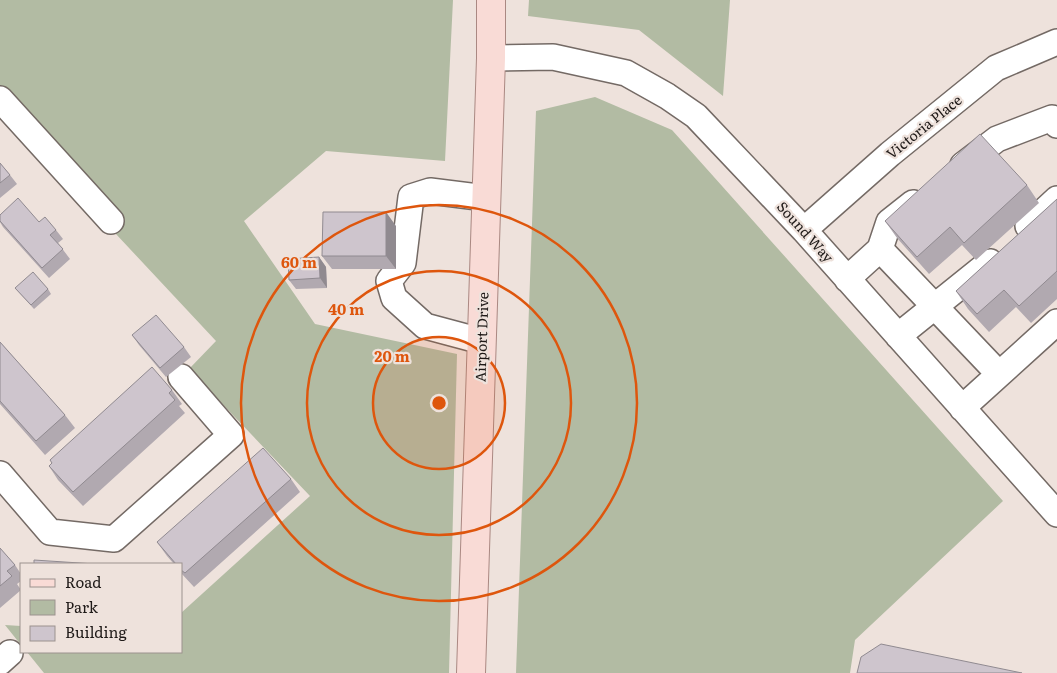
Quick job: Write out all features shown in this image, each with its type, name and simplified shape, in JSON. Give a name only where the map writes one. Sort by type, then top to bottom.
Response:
[{"type":"main road","name":"Airport Drive","points":[[471,673],[491,58],[491,0]]},
{"type":"street","name":"Victoria Place","points":[[804,230],[890,154],[996,68],[1057,42]]},
{"type":"street","name":"Sound Way","points":[[491,58],[553,57],[626,73],[667,96],[696,116],[804,230],[1057,514]]},
{"type":"street","points":[[0,99],[111,221]]},
{"type":"street","points":[[847,279],[880,249],[889,222],[997,139],[1052,118],[1057,124]]},
{"type":"street","points":[[482,341],[425,326],[394,298],[390,282],[403,263],[411,197],[430,190],[486,198]]},
{"type":"street","points":[[898,336],[982,270],[1057,199]]},
{"type":"street","points":[[880,249],[999,374]]},
{"type":"street","points":[[962,408],[1057,322]]},
{"type":"street","points":[[0,474],[50,532],[114,539],[231,435],[181,377]]},
{"type":"green space","points":[[0,0],[453,0],[445,161],[326,151],[244,221],[315,324],[457,354],[449,673],[44,673],[28,653],[182,653],[182,612],[310,496],[189,369],[216,341],[0,110]]},
{"type":"green space","points":[[529,0],[730,0],[723,96],[639,30],[528,16]]},
{"type":"green space","points":[[595,97],[672,130],[1003,501],[855,640],[850,673],[516,673],[536,111]]},
{"type":"green space","points":[[5,625],[20,626],[20,644]]},
{"type":"building","points":[[980,134],[1027,185],[964,243],[950,227],[917,257],[885,221]]},
{"type":"building","points":[[0,163],[10,175],[0,183]]},
{"type":"building","points":[[18,198],[39,222],[45,217],[56,230],[50,235],[63,249],[42,268],[0,221],[0,215]]},
{"type":"building","points":[[1057,199],[1057,271],[1019,306],[1004,290],[977,314],[956,291]]},
{"type":"building","points":[[323,212],[386,212],[386,256],[322,256]]},
{"type":"building","points":[[319,257],[320,278],[289,280],[288,259]]},
{"type":"building","points":[[33,272],[48,289],[31,305],[15,288]]},
{"type":"building","points":[[156,315],[184,347],[160,368],[132,335]]},
{"type":"building","points":[[0,342],[65,415],[36,441],[0,401]]},
{"type":"building","points":[[152,367],[172,390],[169,393],[175,400],[73,492],[49,466],[52,463],[50,460]]},
{"type":"building","points":[[263,448],[291,479],[185,573],[182,571],[182,563],[175,563],[157,542]]},
{"type":"building","points":[[0,548],[15,565],[7,571],[12,576],[0,586]]},
{"type":"building","points":[[34,560],[80,563],[34,563]]},
{"type":"building","points":[[881,644],[1022,673],[857,673],[861,657]]}]
